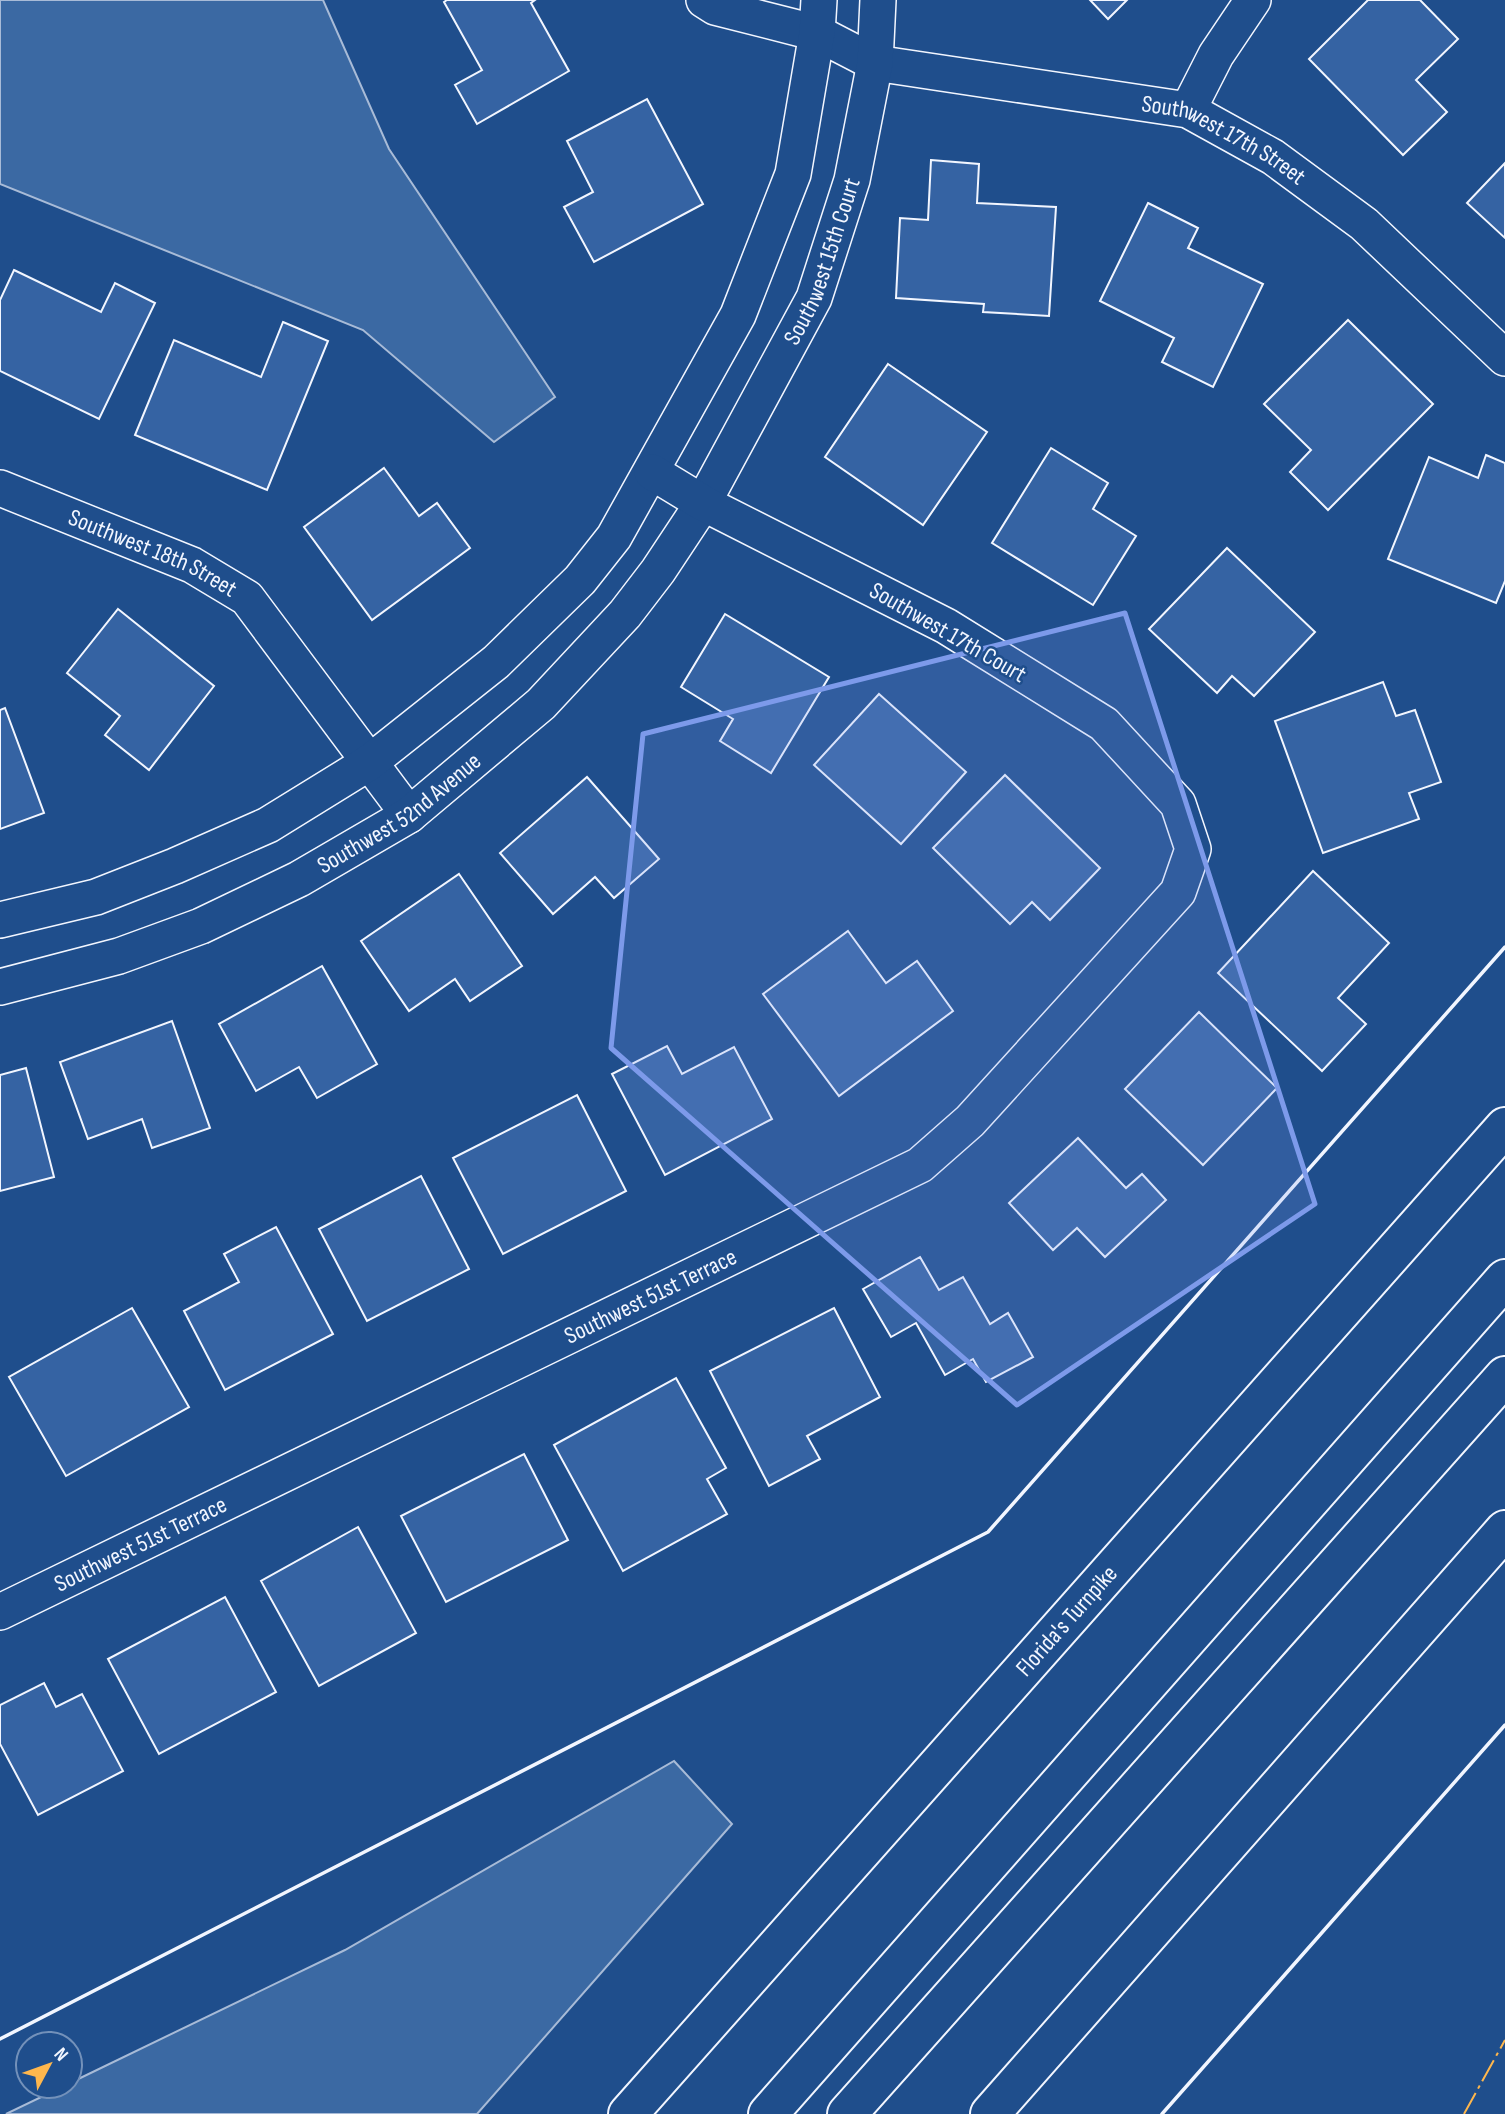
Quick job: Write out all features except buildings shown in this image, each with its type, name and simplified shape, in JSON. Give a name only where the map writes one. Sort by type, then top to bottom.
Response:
[{"type":"highway","name":"Florida's Turnpike","points":[[628,2114],[1505,1127]]},
{"type":"highway","points":[[768,2114],[1505,1279]]},
{"type":"highway","points":[[847,2114],[1505,1376]]},
{"type":"highway","points":[[990,2114],[1505,1530]]},
{"type":"street","name":"Southwest 17th Street","points":[[704,0],[715,7],[818,17],[875,63],[1188,110],[1273,156],[1364,224],[1505,358]]},
{"type":"street","name":"Southwest 15th Court","points":[[703,503],[814,298],[852,180],[875,63],[878,0]]},
{"type":"street","points":[[1188,110],[1216,55],[1253,0]]},
{"type":"street","points":[[0,920],[96,897],[268,825],[370,762],[496,663],[580,580],[614,537],[738,315],[793,174],[818,17]]},
{"type":"street","name":"Southwest 17th Court","points":[[652,472],[703,503],[946,626],[1104,724],[1178,804],[1193,849]]},
{"type":"street","name":"Southwest 18th Street","points":[[0,488],[192,565],[247,598],[409,815]]},
{"type":"street","name":"Southwest 52nd Avenue","points":[[0,987],[119,956],[201,926],[299,879],[409,815],[541,704],[625,614],[658,571],[703,503]]},
{"type":"street","name":"Southwest 51st Terrace","points":[[0,1612],[920,1164],[970,1121],[1178,892],[1193,849]]},
{"type":"highlighted area","points":[[1125,613],[1315,1204],[1017,1405],[611,1048],[643,734]]},
{"type":"water","points":[[0,0],[323,0],[389,149],[555,397],[494,442],[363,330],[0,184]]},
{"type":"water","points":[[674,1761],[732,1824],[477,2114],[6,2114],[35,2100],[84,2100],[84,2076],[345,1950]]},
{"type":"wall","points":[[0,2039],[988,1532],[1505,947]]},
{"type":"wall","points":[[1162,2114],[1505,1725]]},
{"type":"power","points":[[1464,2114],[1505,2040]]}]
